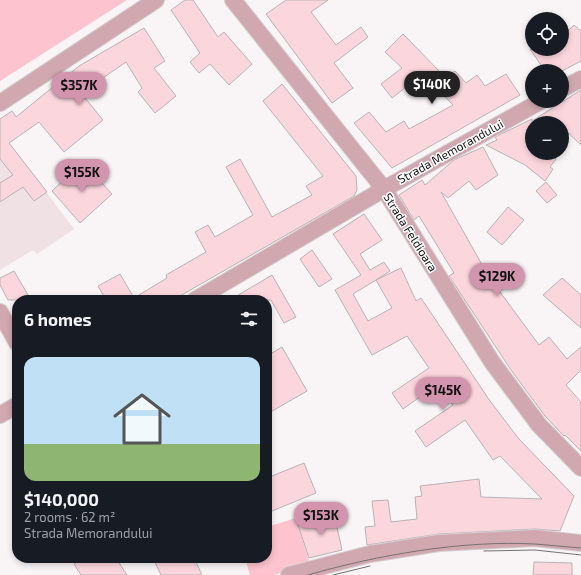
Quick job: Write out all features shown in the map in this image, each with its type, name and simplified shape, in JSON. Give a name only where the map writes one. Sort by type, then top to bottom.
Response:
[{"type":"street","points":[[0,104],[156,0]]},
{"type":"street","name":"Strada Feldioara","points":[[233,0],[384,189],[492,362],[539,425],[581,468]]},
{"type":"street","points":[[569,85],[581,78]]},
{"type":"street","name":"Strada Memorandului","points":[[204,295],[384,189],[529,108]]},
{"type":"street","points":[[0,312],[12,333]]},
{"type":"street","points":[[0,415],[12,408]]},
{"type":"street","points":[[289,575],[370,554],[439,543],[535,538],[581,544]]},
{"type":"shaded area","points":[[0,0],[127,0],[0,81]]},
{"type":"shaded area","points":[[0,131],[74,229],[37,254],[33,250],[0,270]]},
{"type":"shaded area","points":[[296,518],[310,564],[274,575],[250,575],[246,563],[272,563],[272,525]]},
{"type":"building","points":[[185,0],[193,0],[218,37],[224,32],[252,64],[229,85],[210,64],[199,73],[190,62],[200,53],[171,10]]},
{"type":"building","points":[[286,0],[328,0],[311,12],[336,45],[361,27],[368,37],[334,63],[353,88],[332,103],[266,14]]},
{"type":"building","points":[[574,25],[581,31],[581,61],[569,67],[569,64],[540,64],[535,56],[569,56],[569,30]]},
{"type":"building","points":[[144,28],[165,61],[154,68],[176,96],[155,113],[138,92],[142,88],[126,62],[81,93],[103,120],[64,152],[39,122],[9,143],[47,192],[34,201],[23,187],[0,202],[0,183],[13,175],[0,159],[0,119],[12,111],[16,117],[79,66]]},
{"type":"building","points":[[403,34],[446,78],[455,71],[466,83],[477,75],[485,86],[506,74],[520,95],[392,168],[354,123],[369,112],[386,132],[404,121],[409,129],[453,105],[423,74],[392,98],[381,84],[402,68],[385,52]]},
{"type":"building","points":[[282,84],[356,176],[357,190],[354,196],[182,295],[139,295],[167,278],[166,275],[206,252],[195,232],[208,225],[215,237],[253,215],[226,167],[240,159],[272,217],[312,195],[306,186],[323,176],[263,101]]},
{"type":"building","points":[[581,90],[581,145],[569,134],[569,116],[540,116],[553,108],[569,108],[569,98]]},
{"type":"building","points":[[525,122],[525,160],[555,160],[550,167],[553,169],[545,181],[525,165],[486,145],[497,140],[495,137]]},
{"type":"building","points":[[483,147],[498,175],[476,190],[469,181],[448,198],[441,192],[489,277],[539,345],[549,337],[567,359],[581,347],[581,370],[566,385],[581,402],[581,451],[545,416],[511,370],[449,276],[454,273],[419,216],[414,220],[399,195],[422,180],[425,185],[454,160]]},
{"type":"building","points":[[83,162],[112,194],[80,223],[52,191]]},
{"type":"building","points":[[546,182],[557,195],[547,203],[536,191]]},
{"type":"building","points":[[508,207],[524,220],[502,245],[487,232]]},
{"type":"building","points":[[364,214],[382,240],[360,254],[370,270],[384,262],[390,271],[376,280],[401,268],[416,301],[421,298],[490,401],[519,439],[574,496],[560,531],[535,529],[439,534],[367,545],[365,527],[375,526],[372,501],[388,500],[391,522],[417,519],[415,497],[422,496],[420,486],[479,479],[481,497],[542,499],[500,456],[493,460],[465,420],[426,447],[415,431],[453,405],[438,384],[403,409],[392,393],[429,368],[407,336],[372,355],[335,290],[361,275],[333,234]],"holes":[[[376,280],[392,308],[368,321],[353,294]]]},
{"type":"building","points":[[312,250],[332,279],[319,287],[300,259]]},
{"type":"building","points":[[14,271],[28,295],[12,295],[12,300],[8,300],[0,285],[0,278]]},
{"type":"building","points":[[120,274],[132,295],[103,295],[98,286]]},
{"type":"building","points":[[272,275],[296,317],[284,323],[272,302],[272,295],[238,295]]},
{"type":"building","points":[[562,278],[581,295],[581,328],[543,295]]},
{"type":"building","points":[[282,347],[307,391],[272,411],[272,353]]},
{"type":"building","points":[[304,463],[316,493],[272,511],[272,476]]},
{"type":"building","points":[[334,514],[342,550],[309,558],[298,525]]},
{"type":"building","points":[[534,562],[572,563],[572,575],[533,575]]},
{"type":"building","points":[[119,563],[127,575],[81,575],[74,564]]},
{"type":"building","points":[[155,563],[196,563],[202,575],[161,575]]},
{"type":"tram line","points":[[308,575],[391,555],[420,550],[479,544],[535,544],[581,548]]},
{"type":"tram line","points":[[484,551],[535,550],[581,555]]},
{"type":"tram line","points":[[333,575],[370,566]]}]
